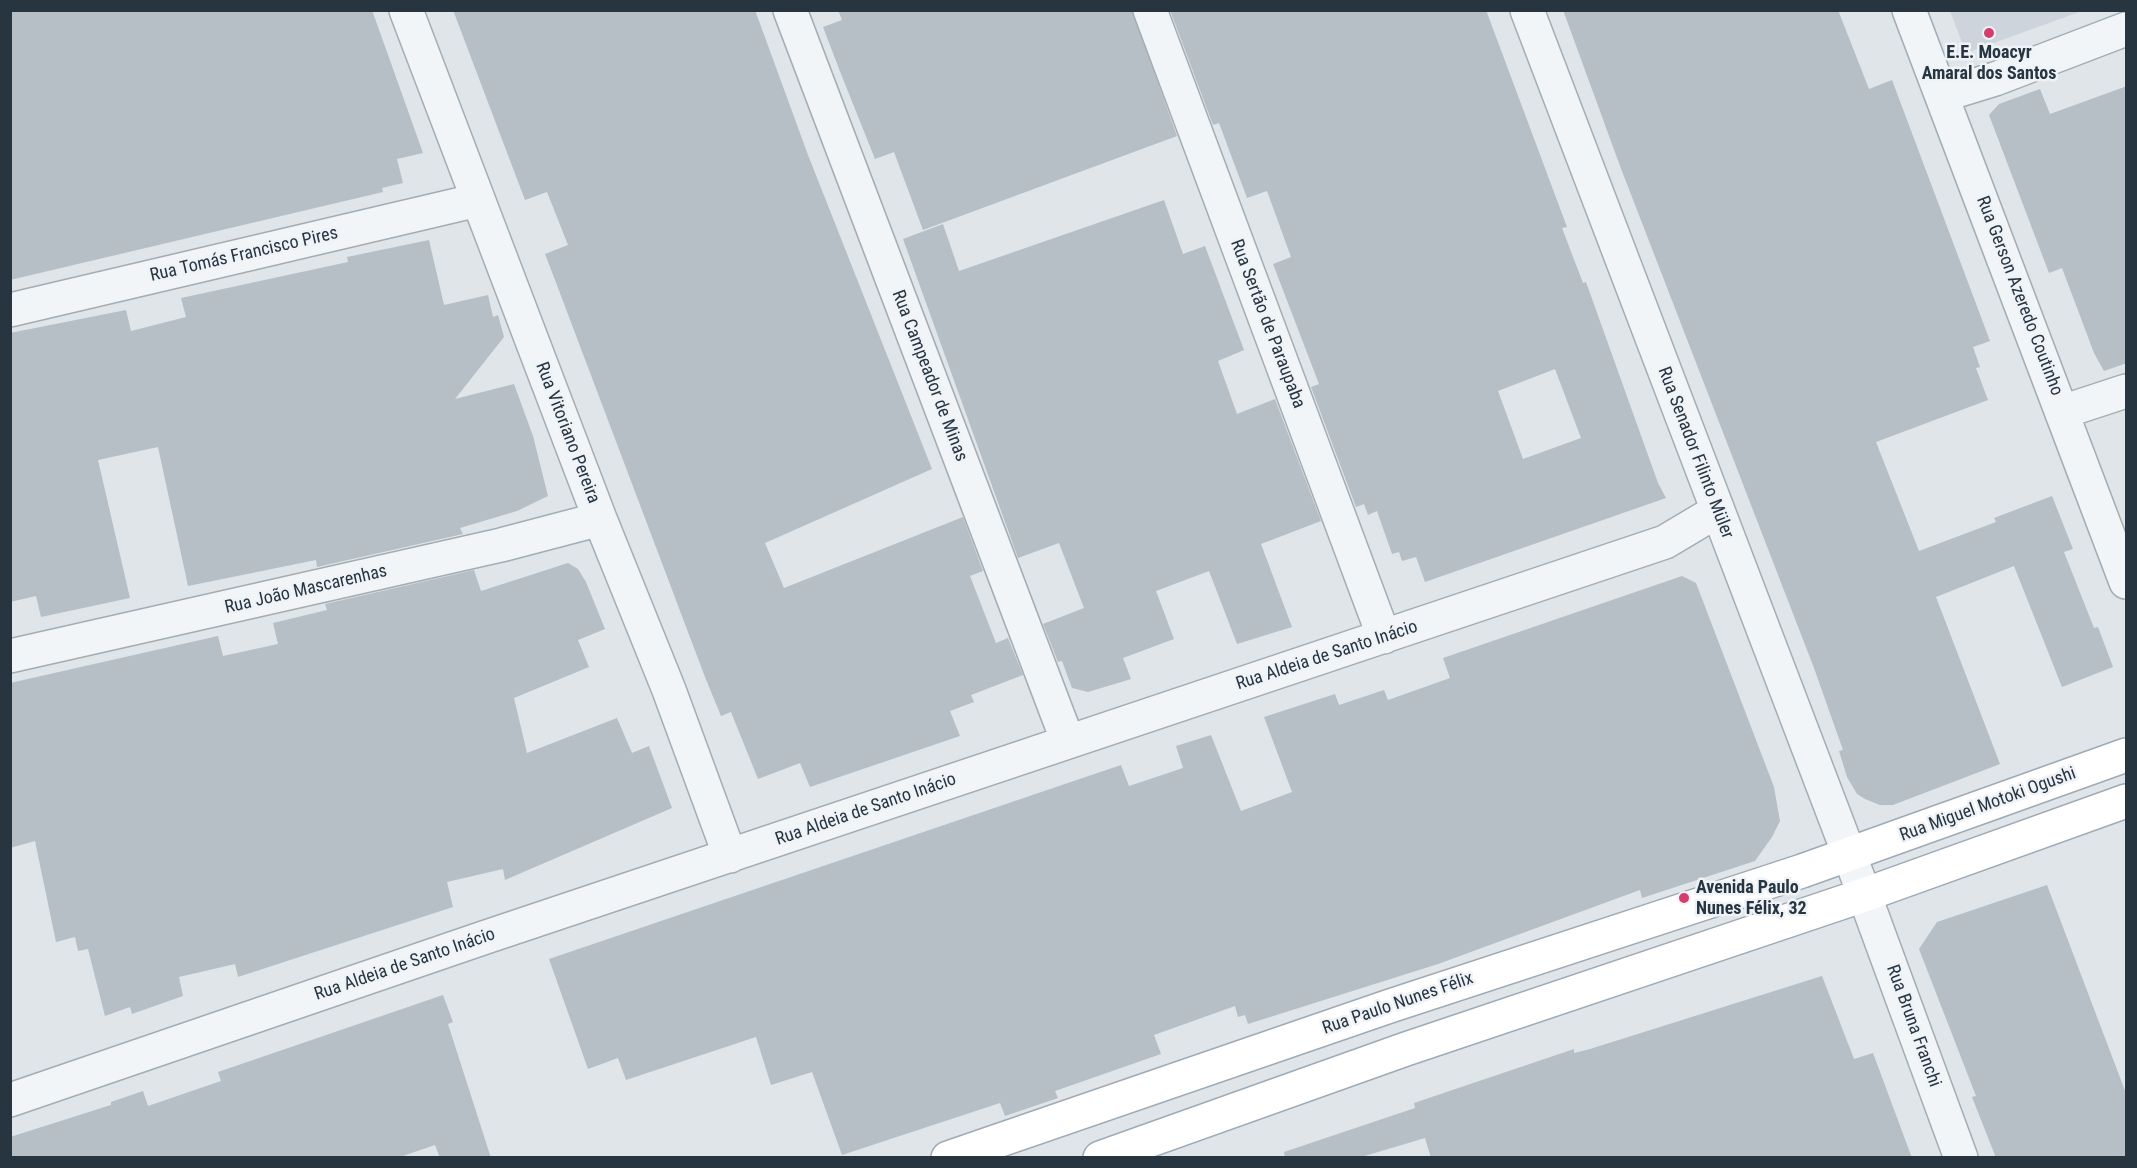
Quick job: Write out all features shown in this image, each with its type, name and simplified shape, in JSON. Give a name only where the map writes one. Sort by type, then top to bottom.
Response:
[{"type":"main road","name":"Rua Miguel Motoki Ogushi","points":[[1849,855],[2126,756]]},
{"type":"main road","points":[[1100,1158],[1406,1048],[1864,895],[2127,801]]},
{"type":"main road","name":"Rua Paulo Nunes Félix","points":[[948,1158],[1390,1006],[1849,855]]},
{"type":"street","name":"Rua Vitoriano Pereira","points":[[406,10],[600,519],[669,690],[730,856]]},
{"type":"street","name":"Rua Campeador de Minas","points":[[790,10],[1068,742]]},
{"type":"street","name":"Rua Sertão de Paraupaba","points":[[1150,10],[1384,637]]},
{"type":"street","name":"Rua Senador Filinto Müler","points":[[1527,10],[1864,895]]},
{"type":"street","name":"Rua Gerson Azeredo Coutinho","points":[[1909,10],[2127,582]]},
{"type":"street","points":[[1943,95],[1995,79],[2127,29]]},
{"type":"street","name":"Rua Tomás Francisco Pires","points":[[10,310],[478,200]]},
{"type":"street","points":[[2062,412],[2127,391]]},
{"type":"street","name":"Rua Aldeia de Santo Inácio","points":[[10,1100],[1665,542],[1717,511]]},
{"type":"street","name":"Rua João Mascarenhas","points":[[10,656],[501,545],[600,519]]},
{"type":"street","name":"Rua Bruna Franchi","points":[[1864,895],[1961,1158]]},
{"type":"shaded area","name":"E.E. Moacyr Amaral dos Santos","points":[[1950,11],[2082,11],[1966,53]]},
{"type":"building","points":[[10,10],[372,10],[423,153],[397,159],[403,183],[382,188],[383,192],[10,280]]},
{"type":"building","points":[[453,10],[755,10],[808,155],[932,469],[765,543],[784,588],[963,517],[983,571],[970,576],[996,643],[1008,638],[1023,675],[971,695],[974,702],[950,711],[960,736],[810,787],[800,763],[758,779],[731,712],[721,716],[705,677],[545,254],[568,245],[547,192],[525,200]]},
{"type":"building","points":[[838,10],[1132,10],[1177,136],[923,230],[894,152],[875,159],[841,74],[823,27],[842,20]]},
{"type":"building","points":[[1170,10],[1486,10],[1567,227],[1562,228],[1583,283],[1586,282],[1658,483],[1666,498],[1425,582],[1416,557],[1402,561],[1399,552],[1392,554],[1377,511],[1368,515],[1364,504],[1356,507],[1311,387],[1319,384],[1273,264],[1291,257],[1267,191],[1247,198],[1219,123],[1213,125]],"holes":[[[1555,369],[1581,438],[1523,459],[1498,391]]]},
{"type":"building","points":[[1563,10],[1838,10],[1869,89],[1892,80],[1990,341],[1973,347],[1980,367],[1976,368],[1988,400],[1876,442],[1919,551],[1996,522],[1994,518],[2052,496],[2073,549],[2064,552],[2094,628],[2098,627],[2113,667],[2062,687],[2014,566],[1936,597],[2000,764],[1893,805],[1880,805],[1865,799],[1857,794],[1847,777],[1839,751],[1843,750],[1814,668],[1620,166]]},
{"type":"building","points":[[2127,86],[2127,363],[2104,371],[2094,353],[2062,268],[2049,273],[1989,115],[1999,104],[2040,89],[2050,114]]},
{"type":"building","points":[[1164,200],[1183,254],[1205,246],[1244,350],[1218,361],[1237,414],[1275,399],[1321,521],[1261,544],[1292,627],[1237,644],[1209,571],[1156,591],[1174,639],[1123,658],[1131,679],[1088,692],[1072,688],[1062,661],[1058,662],[1043,624],[1084,608],[1059,543],[1018,558],[903,239],[943,224],[959,271]]},
{"type":"building","points":[[429,240],[444,305],[488,295],[493,317],[498,315],[504,337],[455,399],[514,384],[533,436],[548,496],[517,511],[460,528],[463,534],[317,567],[316,560],[188,586],[158,447],[98,460],[130,598],[41,617],[36,596],[10,602],[10,333],[126,310],[131,331],[186,317],[181,298],[348,262],[347,257]]},
{"type":"building","points":[[568,563],[578,569],[586,582],[605,629],[578,640],[589,667],[514,698],[527,753],[617,718],[632,753],[649,746],[672,808],[505,880],[503,869],[447,882],[453,907],[238,977],[235,964],[179,977],[183,996],[132,1014],[130,1007],[105,1016],[88,949],[78,951],[75,937],[56,942],[35,841],[10,848],[10,683],[218,636],[223,656],[278,644],[273,623],[327,610],[325,604],[474,570],[481,591]]},
{"type":"building","points":[[1682,576],[1696,583],[1774,787],[1780,821],[1755,861],[1642,898],[1640,890],[1438,964],[1248,1024],[1245,1015],[1238,1017],[1235,1006],[1154,1035],[1161,1054],[1055,1091],[1058,1098],[1005,1116],[1000,1103],[842,1155],[812,1072],[771,1085],[756,1037],[626,1080],[618,1058],[588,1069],[549,959],[1121,765],[1129,786],[1183,768],[1176,746],[1211,735],[1241,811],[1292,792],[1264,717],[1335,694],[1339,705],[1384,690],[1388,700],[1450,678],[1443,658]]},
{"type":"building","points":[[2047,885],[2127,1096],[2127,1158],[1996,1158],[1972,1097],[1976,1096],[1919,949],[1937,922]]},
{"type":"building","points":[[1822,976],[1854,1059],[1873,1053],[1912,1158],[1431,1158],[1425,1138],[1358,1158],[1285,1158],[1284,1152],[1415,1108],[1414,1103],[1574,1049],[1574,1053],[1590,1049]]},
{"type":"building","points":[[443,995],[453,1022],[448,1024],[491,1158],[440,1158],[435,1145],[397,1158],[10,1158],[10,1137],[111,1105],[111,1102],[143,1091],[148,1106],[221,1081],[218,1072]]},
{"type":"place","name":"E.E. Moacyr Amaral dos Santos","points":[[1989,33]]},
{"type":"place","name":"Avenida Paulo Nunes Félix, 32","points":[[1684,898]]}]
